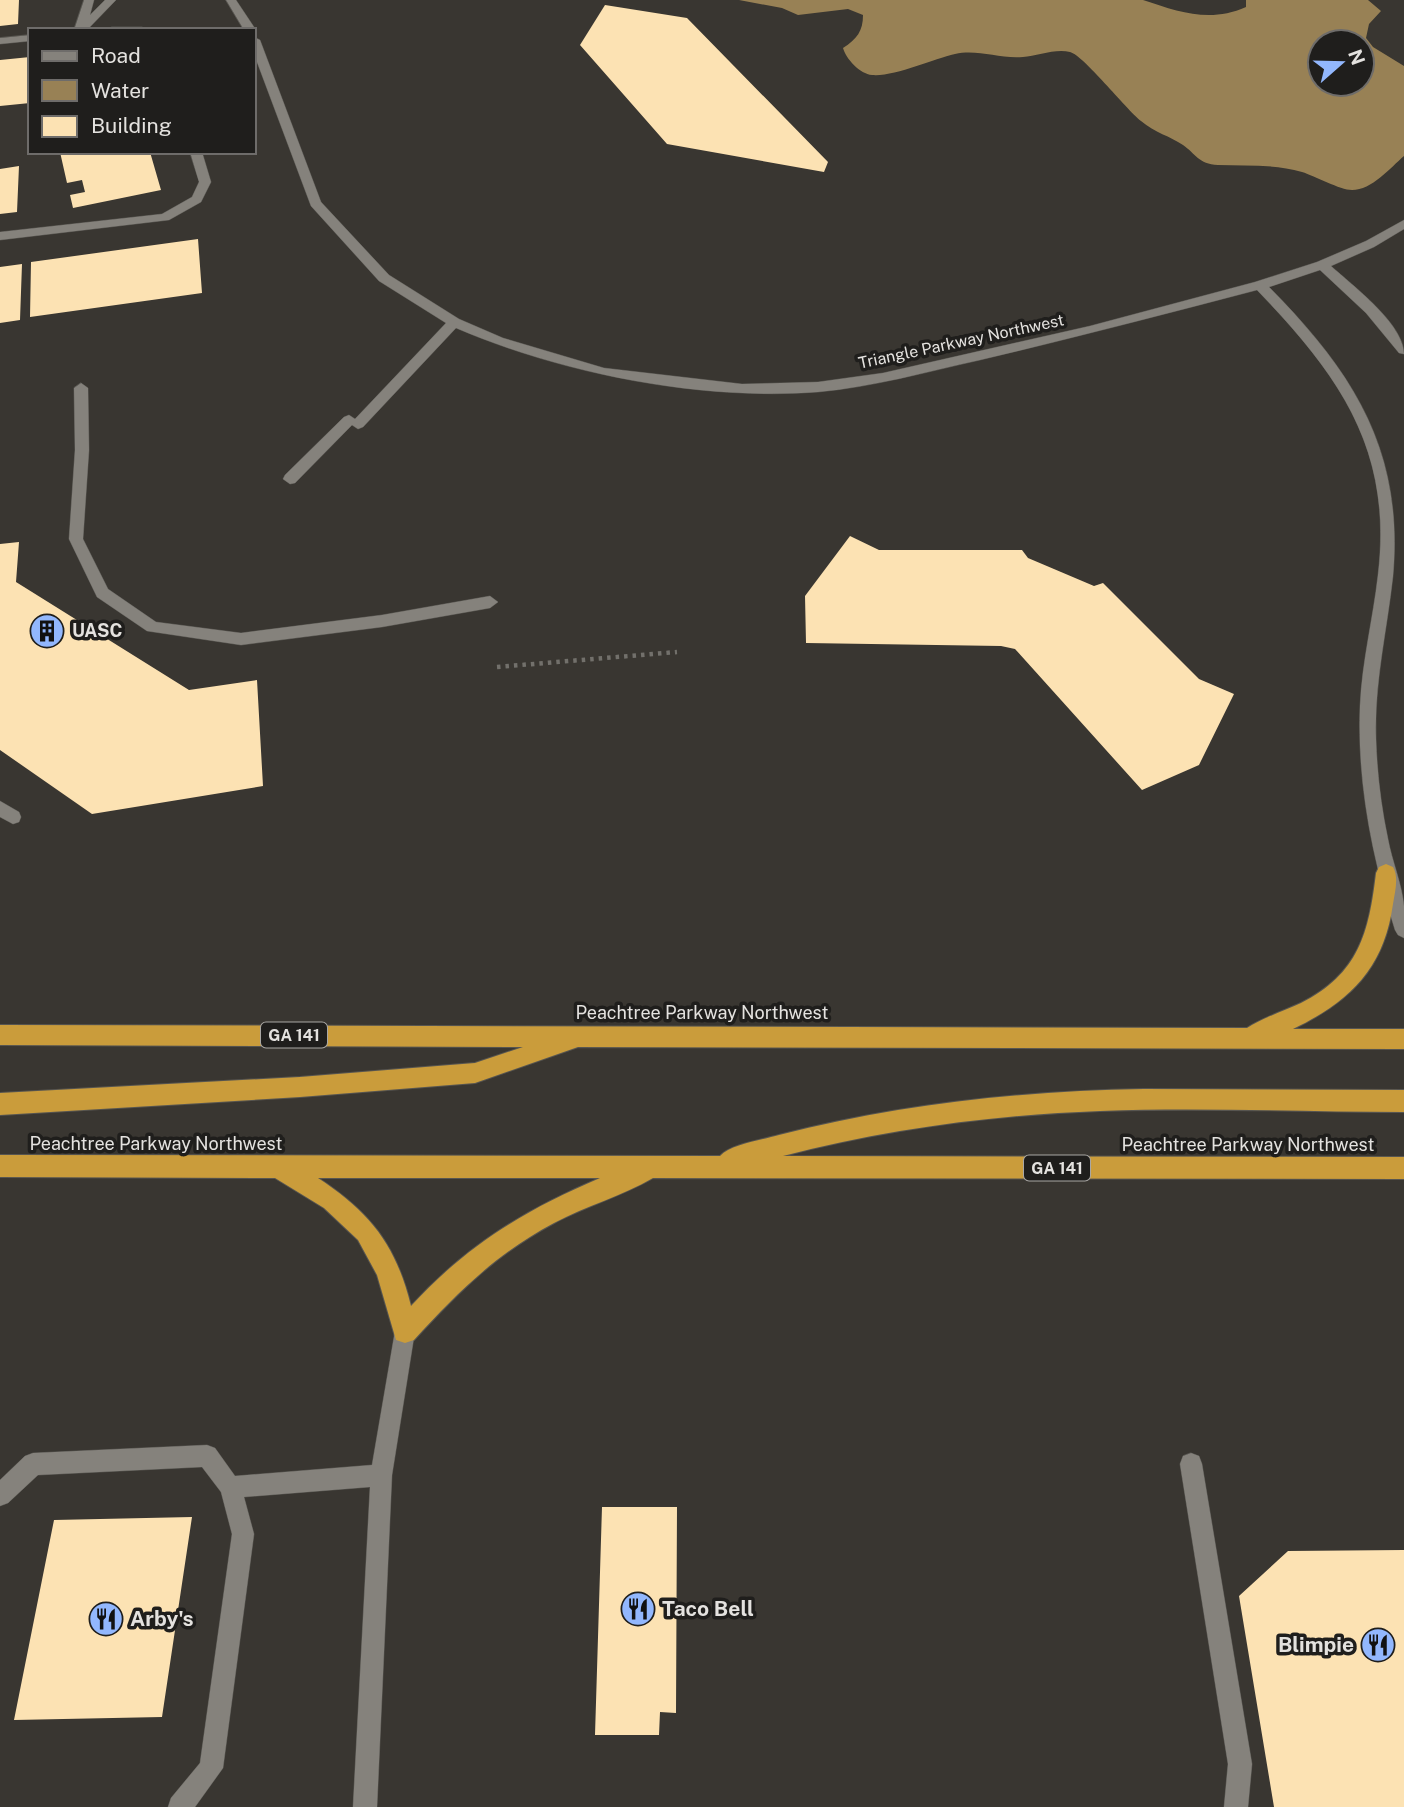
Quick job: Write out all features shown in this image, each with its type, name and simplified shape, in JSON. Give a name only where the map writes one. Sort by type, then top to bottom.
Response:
[{"type":"highway","points":[[1247,1038],[1290,1020],[1325,1000],[1357,975],[1374,947],[1384,914],[1386,873]]},
{"type":"highway","name":"Peachtree Parkway Northwest","points":[[0,1035],[1404,1039]]},
{"type":"highway","points":[[0,1104],[300,1087],[475,1073],[587,1035]]},
{"type":"highway","points":[[710,1167],[759,1151],[840,1132],[901,1121],[1058,1102],[1404,1101]]},
{"type":"highway","name":"Peachtree Parkway Northwest","points":[[0,1166],[1404,1168]]},
{"type":"highway","points":[[279,1167],[328,1195],[360,1222],[384,1256],[398,1296],[405,1331]]},
{"type":"highway","points":[[405,1331],[461,1272],[501,1241],[579,1199],[653,1167]]},
{"type":"street","points":[[80,28],[89,0]]},
{"type":"street","points":[[81,28],[111,0]]},
{"type":"street","points":[[230,0],[249,28]]},
{"type":"street","points":[[0,41],[28,38]]},
{"type":"street","name":"Triangle Parkway Northwest","points":[[256,45],[315,203],[384,278],[454,322],[499,341],[604,372],[742,389],[818,387],[883,378],[1102,327],[1260,285],[1322,265],[1370,244],[1404,224]]},
{"type":"street","points":[[0,236],[165,217],[197,199],[205,182],[197,154]]},
{"type":"street","points":[[1322,265],[1371,310],[1404,350]]},
{"type":"street","points":[[1260,285],[1331,362],[1349,388],[1376,448],[1384,480],[1388,509],[1388,548],[1370,671],[1367,727],[1372,796],[1386,873],[1404,930]]},
{"type":"street","points":[[290,479],[354,422],[454,322]]},
{"type":"street","points":[[81,388],[82,450],[76,539],[102,593],[152,627],[240,639],[382,621],[490,602]]},
{"type":"street","points":[[365,1807],[381,1475],[405,1331]]},
{"type":"street","points":[[0,1495],[33,1464],[207,1456],[230,1487],[243,1534],[211,1768],[180,1807]]},
{"type":"street","points":[[1191,1464],[1240,1764],[1236,1807]]},
{"type":"street","points":[[230,1487],[381,1475]]},
{"type":"path","points":[[497,667],[677,652]]},
{"type":"water","points":[[739,0],[1143,0],[1182,12],[1207,15],[1233,12],[1246,7],[1246,0],[1368,0],[1381,11],[1368,28],[1306,28],[1306,98],[1376,98],[1376,49],[1404,66],[1404,156],[1374,182],[1352,190],[1292,169],[1211,164],[1202,161],[1183,145],[1141,121],[1084,62],[1070,52],[1014,57],[980,53],[955,54],[891,73],[872,75],[854,65],[843,48],[858,34],[863,15],[848,9],[798,15],[782,8]]},
{"type":"building","points":[[0,0],[19,0],[18,24],[0,26]]},
{"type":"building","points":[[605,5],[687,18],[828,162],[824,172],[667,144],[580,45]]},
{"type":"building","points":[[28,57],[28,103],[0,106],[0,60]]},
{"type":"building","points":[[60,154],[151,154],[161,190],[73,208],[70,195],[85,192],[82,180],[67,183]]},
{"type":"building","points":[[19,166],[17,212],[0,214],[0,169]]},
{"type":"building","points":[[198,239],[202,293],[30,317],[31,262]]},
{"type":"building","points":[[22,264],[20,320],[0,323],[0,267]]},
{"type":"building","points":[[850,536],[879,550],[1022,550],[1028,558],[1094,586],[1103,583],[1199,679],[1234,694],[1199,765],[1142,790],[1015,649],[1001,646],[806,643],[805,596]]},
{"type":"building","name":"UASC","points":[[19,542],[16,582],[189,690],[257,680],[263,786],[92,814],[0,750],[0,544]]},
{"type":"building","name":"Taco Bell","points":[[602,1507],[677,1507],[676,1713],[660,1712],[659,1735],[595,1735]]},
{"type":"building","name":"Arby's","points":[[192,1517],[162,1717],[14,1720],[54,1520]]},
{"type":"building","points":[[1404,1550],[1404,1807],[1274,1807],[1239,1596],[1288,1551]]},
{"type":"place","name":"UASC","points":[[47,631]]},
{"type":"place","name":"Taco Bell","points":[[638,1609]]},
{"type":"place","name":"Arby's","points":[[106,1619]]},
{"type":"place","name":"Blimpie","points":[[1378,1645]]}]
